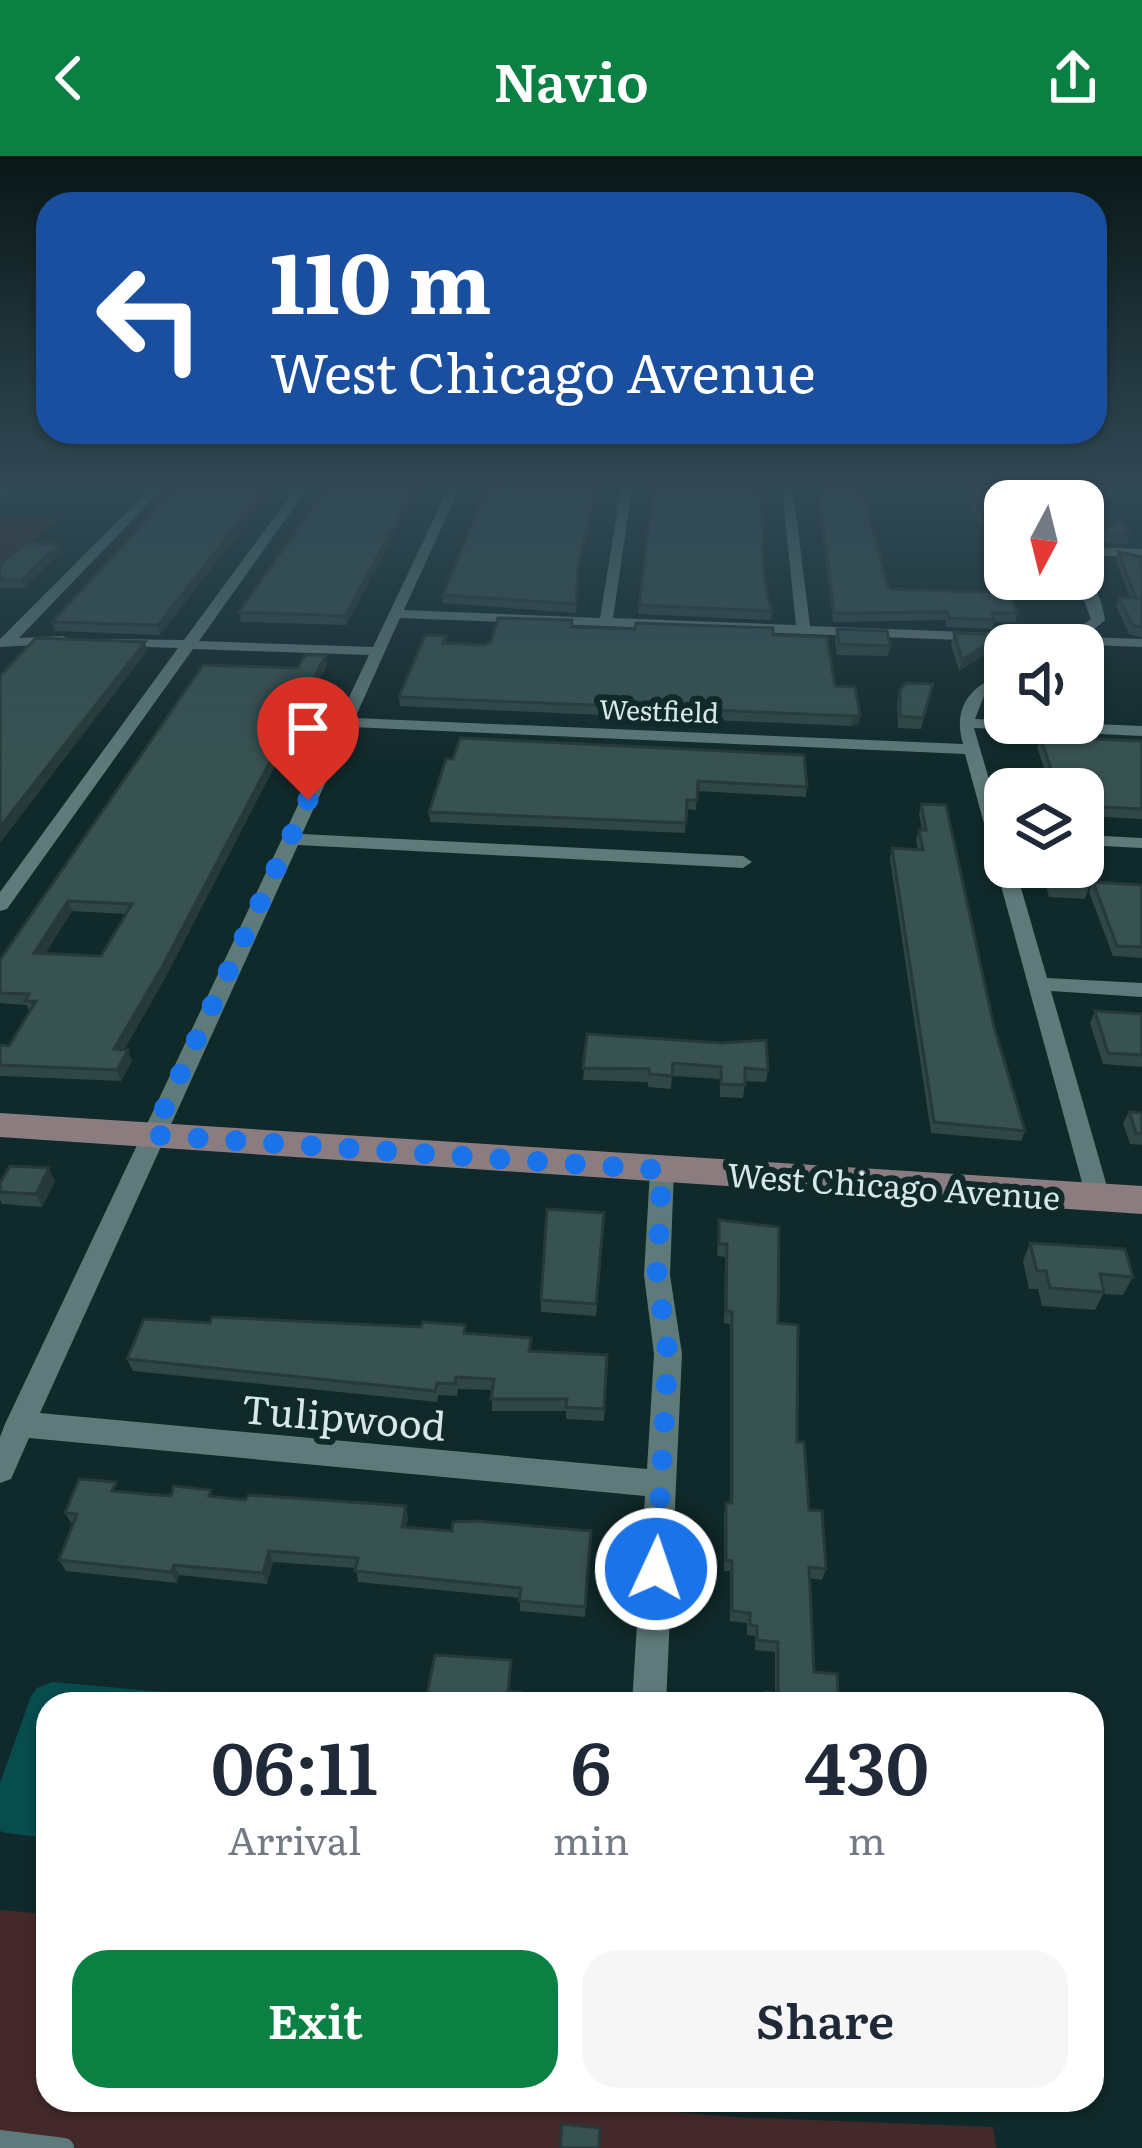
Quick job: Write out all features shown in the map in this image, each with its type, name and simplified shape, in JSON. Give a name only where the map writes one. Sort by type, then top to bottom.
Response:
[{"type":"street","points":[[3,645],[65,582]]},
{"type":"street","points":[[0,905],[233,582]]},
{"type":"street","points":[[0,1469],[410,582]]},
{"type":"street","points":[[606,622],[612,582]]},
{"type":"street","points":[[798,582],[803,629]]},
{"type":"street","points":[[395,614],[984,639]]},
{"type":"street","points":[[3,645],[74,640]]},
{"type":"street","points":[[97,641],[377,651]]},
{"type":"street","points":[[1104,643],[1142,643]]},
{"type":"street","points":[[984,689],[976,694],[965,723],[984,789]]},
{"type":"street","name":"Westfield","points":[[344,722],[971,749]]},
{"type":"street","points":[[965,723],[1142,730]]},
{"type":"street","points":[[290,839],[743,862]]},
{"type":"street","points":[[1104,841],[1142,843]]},
{"type":"street","points":[[1012,888],[1098,1197]]},
{"type":"street","points":[[1036,985],[1142,990]]},
{"type":"street","name":"West Chicago Avenue","points":[[0,1125],[1142,1200]]},
{"type":"street","points":[[650,1692],[668,1354],[657,1275],[662,1170]]},
{"type":"street","name":"Tulipwood","points":[[20,1424],[661,1484]]},
{"type":"lane","points":[[0,2140],[64,2148]]},
{"type":"shaded area","points":[[0,1910],[36,1913],[36,2112],[675,2112],[993,2127],[996,2148],[0,2148]]},
{"type":"water","points":[[52,1682],[165,1692],[36,1692],[36,1837],[0,1831],[0,1783],[37,1688]]},
{"type":"building","points":[[89,582],[192,582],[158,625],[52,622]]},
{"type":"building","points":[[260,582],[363,582],[345,616],[239,612]]},
{"type":"building","points":[[448,582],[577,582],[576,604],[443,595]]},
{"type":"building","points":[[642,582],[765,582],[772,611],[639,605]]},
{"type":"building","points":[[830,582],[887,582],[889,589],[984,592],[984,600],[1013,600],[1018,613],[992,613],[994,620],[949,618],[947,612],[834,613]]},
{"type":"building","points":[[1130,582],[1142,582],[1142,628],[1132,625],[1119,597],[1136,598]]},
{"type":"building","points":[[498,618],[572,620],[571,627],[635,629],[636,623],[773,628],[773,635],[827,637],[835,686],[855,687],[860,715],[399,697],[425,635],[446,636],[443,643],[484,645],[491,642]]},
{"type":"building","points":[[837,629],[887,631],[890,646],[839,644]]},
{"type":"building","points":[[954,633],[984,634],[984,646],[962,660]]},
{"type":"building","points":[[36,638],[145,642],[0,827],[0,676]]},
{"type":"building","points":[[305,655],[326,655],[114,1049],[128,1050],[117,1070],[0,1065],[0,1045],[9,1046],[36,1001],[25,1001],[29,994],[0,993],[0,960],[203,665],[298,668]],"holes":[[[68,901],[132,904],[101,956],[34,953]]]},
{"type":"building","points":[[906,683],[933,684],[923,718],[900,716],[900,690]]},
{"type":"building","points":[[460,738],[804,755],[807,787],[698,781],[697,800],[687,800],[686,823],[429,812],[446,759],[453,759]]},
{"type":"building","points":[[1142,741],[1142,809],[1104,807],[1104,768],[1051,768],[1042,744]]},
{"type":"building","points":[[921,804],[946,805],[994,1027],[1025,1131],[934,1122],[892,848],[923,850],[919,830],[926,830]]},
{"type":"building","points":[[1104,883],[1142,885],[1142,947],[1117,946],[1095,888],[1104,888]]},
{"type":"building","points":[[1095,1011],[1142,1014],[1142,1055],[1108,1053]]},
{"type":"building","points":[[587,1034],[721,1043],[766,1040],[768,1070],[745,1068],[745,1085],[721,1084],[721,1067],[673,1063],[672,1076],[649,1074],[649,1069],[583,1068]]},
{"type":"building","points":[[1129,1112],[1142,1113],[1142,1134],[1136,1133]]},
{"type":"building","points":[[10,1166],[49,1168],[36,1194],[0,1192]]},
{"type":"building","points":[[547,1209],[604,1213],[596,1304],[541,1300]]},
{"type":"building","points":[[719,1220],[779,1227],[778,1323],[798,1325],[797,1442],[804,1442],[809,1510],[822,1511],[826,1569],[809,1567],[814,1672],[837,1674],[838,1692],[778,1692],[778,1642],[757,1640],[750,1613],[732,1611],[726,1503],[732,1503],[732,1312],[726,1311],[727,1244],[719,1244]]},
{"type":"building","points":[[1030,1243],[1125,1249],[1133,1277],[1100,1274],[1104,1292],[1050,1288],[1046,1271],[1037,1271]]},
{"type":"building","points":[[212,1317],[465,1325],[464,1333],[531,1338],[529,1351],[607,1355],[604,1409],[566,1407],[567,1399],[491,1399],[494,1379],[456,1377],[455,1384],[437,1383],[435,1391],[127,1359],[144,1319],[210,1323]]},
{"type":"building","points":[[79,1479],[116,1482],[112,1491],[145,1494],[171,1496],[174,1486],[245,1500],[249,1495],[406,1506],[402,1527],[452,1531],[453,1522],[476,1521],[591,1531],[585,1607],[519,1601],[521,1588],[355,1571],[358,1558],[269,1551],[263,1573],[174,1565],[171,1572],[59,1560],[77,1514],[65,1513]]},
{"type":"building","points":[[435,1655],[511,1660],[508,1691],[520,1692],[427,1692]]},
{"type":"building","points":[[562,2124],[600,2128],[599,2148],[560,2148]]},
{"type":"route","points":[[308,800],[152,1135],[662,1170],[657,1275],[668,1354],[656,1569]]}]
